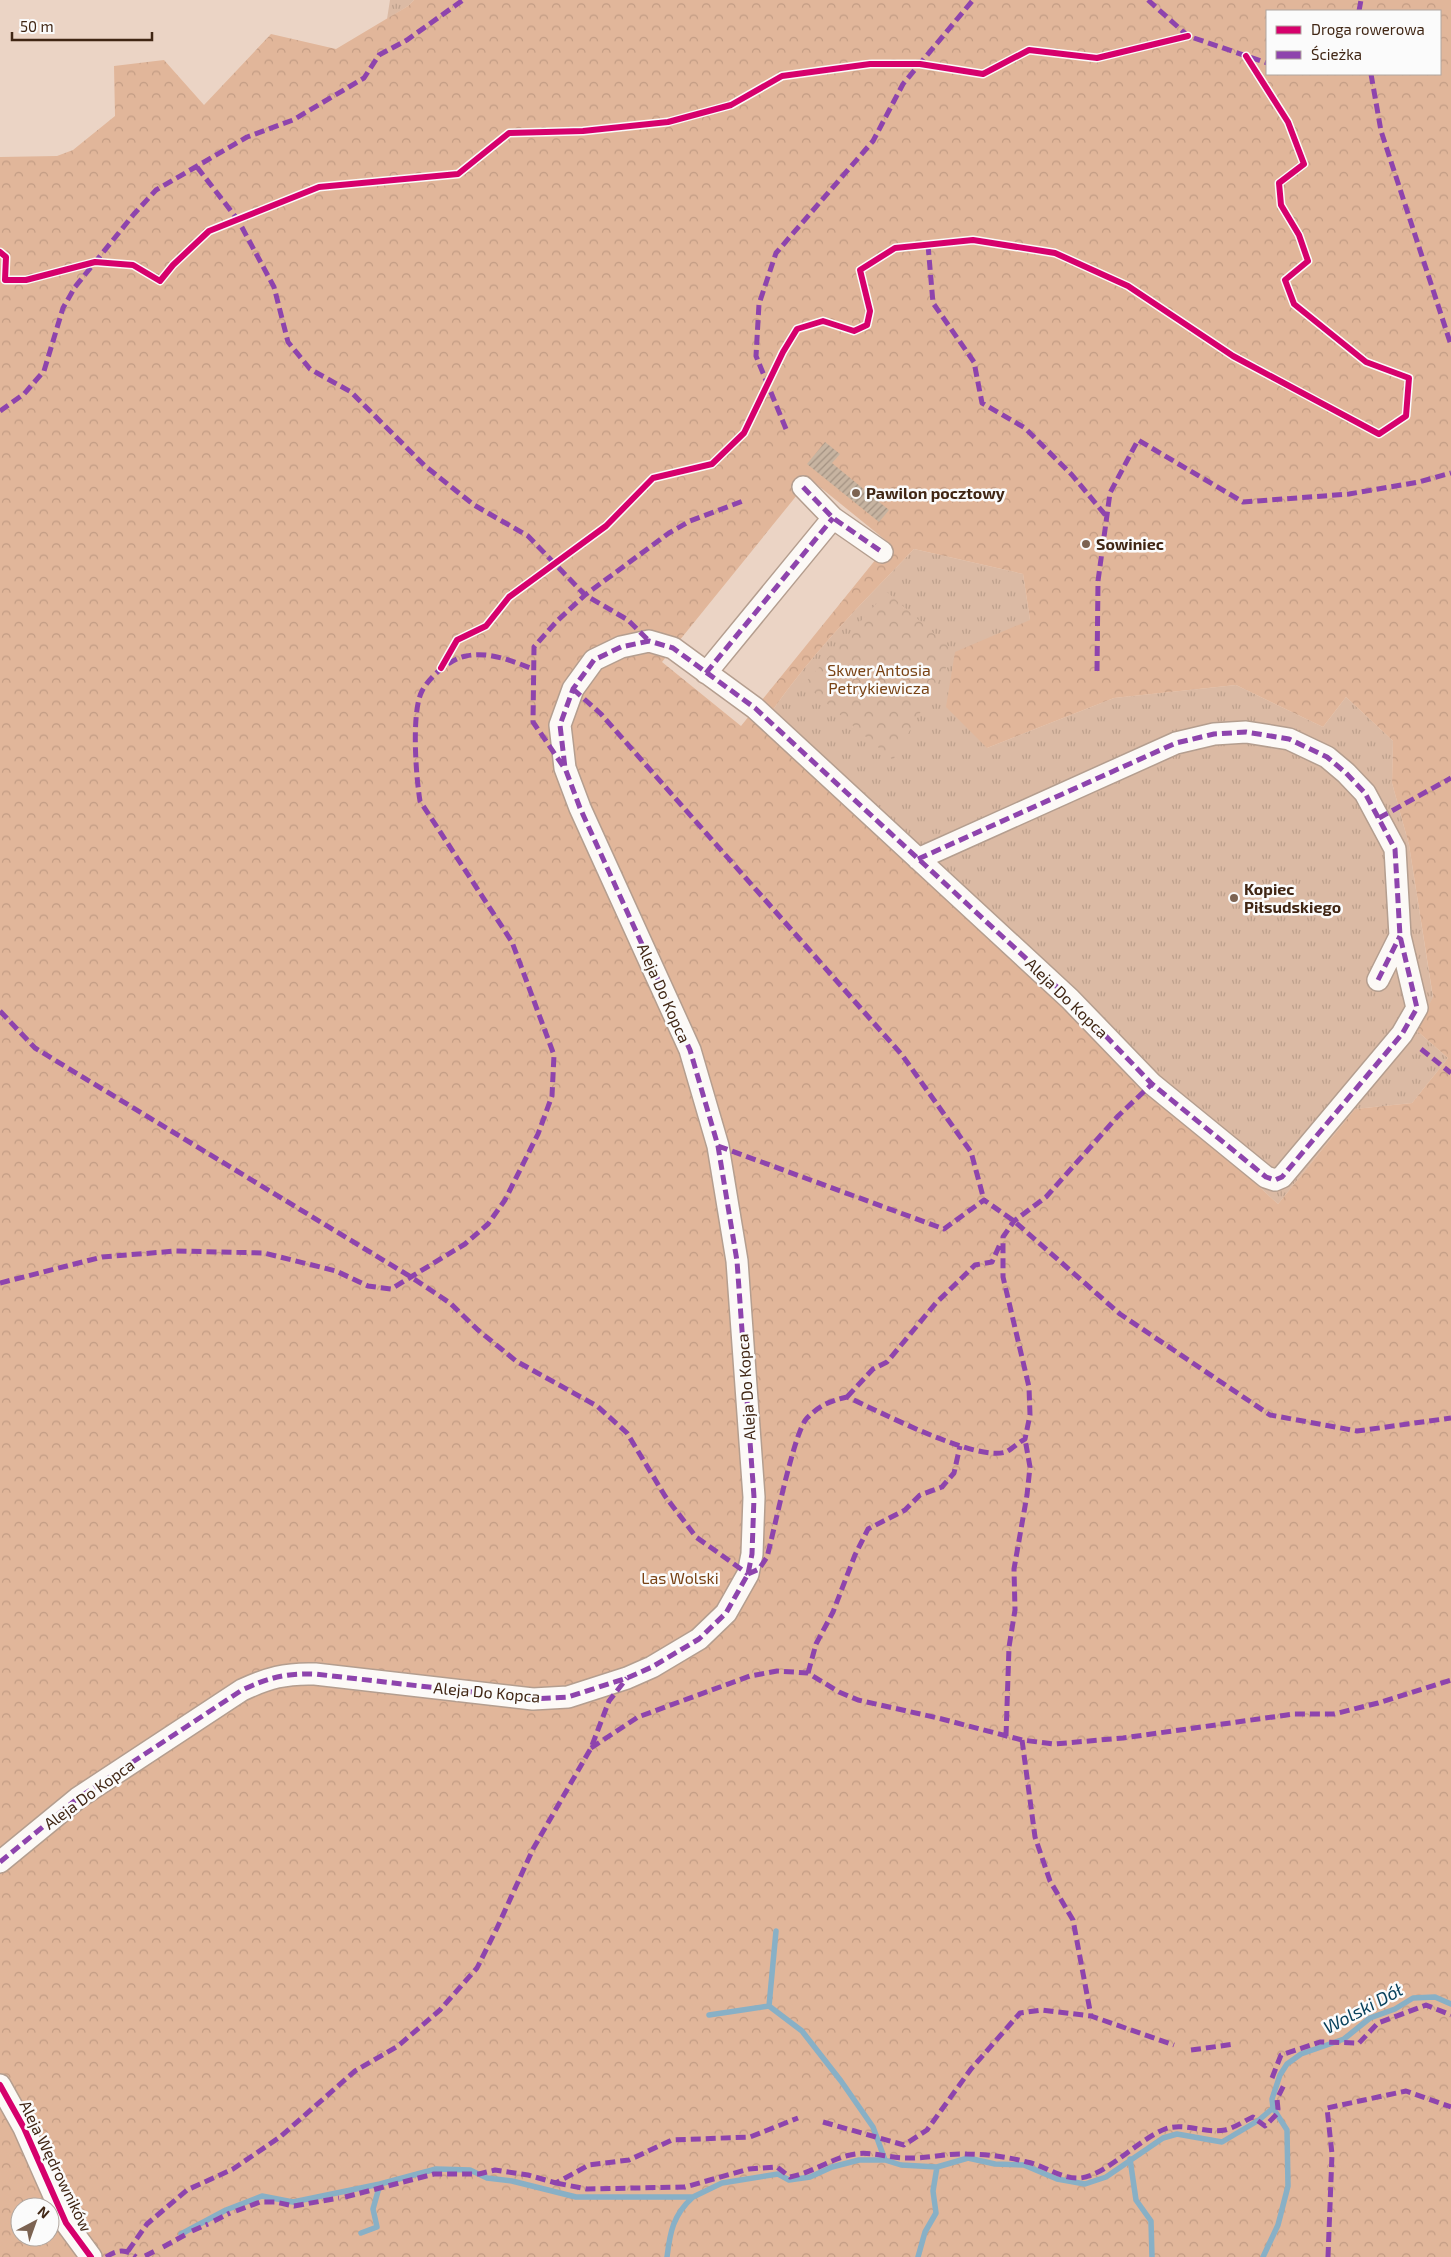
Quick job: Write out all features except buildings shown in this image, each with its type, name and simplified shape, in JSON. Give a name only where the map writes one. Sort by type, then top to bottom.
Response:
[{"type":"street","points":[[803,487],[834,518],[882,552]]},
{"type":"street","points":[[706,673],[834,518]]},
{"type":"street","name":"Aleja Do Kopca","points":[[0,1862],[78,1798],[242,1690],[267,1678],[292,1673],[315,1674],[533,1699],[568,1696],[626,1678],[652,1667],[699,1639],[726,1613],[748,1574],[752,1554],[754,1497],[737,1261],[718,1146],[690,1050],[580,808],[565,768],[560,725],[572,689],[594,660],[621,647],[649,641],[673,648],[755,708],[1070,999],[1152,1084],[1266,1177],[1274,1180],[1282,1177],[1402,1034],[1417,1008],[1400,936]]},
{"type":"street","points":[[918,859],[1176,743],[1214,734],[1246,732],[1288,739],[1327,757],[1346,773],[1370,802],[1395,849],[1400,936],[1378,980]]},
{"type":"street","name":"Aleja Wędrowników","points":[[0,2085],[24,2128],[66,2223],[86,2255]]},
{"type":"green space","points":[[390,0],[414,0],[387,19]]},
{"type":"green space","name":"Las Wolski","points":[[414,0],[1451,0],[1451,2257],[0,2257],[0,157],[57,156],[73,150],[115,116],[114,66],[164,60],[204,105],[271,34],[336,49],[408,6]],"holes":[[[810,479],[889,543],[741,726],[662,662]],[[914,549],[1023,574],[1030,620],[955,652],[946,707],[987,748],[1114,698],[1236,685],[1323,727],[1346,697],[1393,741],[1392,783],[1409,845],[1433,997],[1416,1030],[1448,1058],[1412,1103],[1355,1109],[1278,1204],[761,728],[777,704],[814,657]]]},
{"type":"green space","points":[[914,549],[1023,574],[1030,620],[987,748],[1114,698],[1236,685],[1323,727],[1346,697],[1393,741],[1392,783],[1409,845],[1433,998],[1416,1030],[1448,1058],[1412,1103],[1355,1109],[1278,1204],[761,728],[777,704],[814,657]]},
{"type":"green space","name":"Skwer Antosia Petrykiewicza","points":[[887,592],[955,652],[893,760],[804,684]]},
{"type":"waterway","points":[[769,2006],[776,1931]]},
{"type":"waterway","name":"Wolski Dół","points":[[1263,2257],[1278,2225],[1288,2186],[1287,2130],[1273,2108],[1272,2099],[1280,2075],[1287,2064],[1301,2054],[1344,2039],[1370,2018],[1395,2009],[1413,1998],[1435,1997],[1451,2004]]},
{"type":"waterway","points":[[709,2015],[769,2006],[802,2031],[841,2081],[873,2127],[885,2160]]},
{"type":"waterway","points":[[361,2233],[377,2227],[373,2209],[380,2184],[436,2169],[470,2170],[487,2178],[512,2181],[576,2197],[693,2197],[722,2183],[778,2174],[789,2180],[810,2177],[832,2167],[859,2160],[885,2160],[901,2165],[937,2167],[968,2158],[995,2164],[1024,2165],[1057,2179],[1085,2184],[1106,2177],[1163,2138],[1177,2134],[1222,2142],[1259,2120],[1273,2108]]},
{"type":"waterway","points":[[1130,2159],[1136,2200],[1151,2221],[1152,2257]]},
{"type":"waterway","points":[[918,2257],[925,2232],[936,2213],[933,2191],[937,2167]]},
{"type":"waterway","points":[[181,2234],[226,2210],[262,2196],[293,2202],[380,2184]]},
{"type":"waterway","points":[[667,2257],[677,2217],[693,2197]]},
{"type":"marked path","points":[[0,411],[24,394],[44,371],[63,308],[75,287],[134,214],[156,190],[247,137],[293,120],[364,78],[379,55],[407,40],[463,0]]},
{"type":"marked path","points":[[786,429],[756,356],[759,304],[776,253],[873,141],[903,84],[973,0]]},
{"type":"marked path","points":[[1148,0],[1188,36],[1266,63]]},
{"type":"marked path","points":[[1359,10],[1361,0]]},
{"type":"marked path","points":[[1371,75],[1381,131],[1451,345]]},
{"type":"marked path","points":[[197,167],[238,220],[274,287],[288,342],[310,369],[351,392],[425,466],[474,505],[528,536],[585,595],[628,620],[649,641]]},
{"type":"marked path","points":[[928,245],[933,303],[974,362],[982,403],[1025,428],[1072,475],[1107,517]]},
{"type":"marked path","points":[[1097,671],[1098,581],[1110,493],[1138,440],[1243,502],[1349,494],[1419,482],[1451,473]]},
{"type":"marked path","points":[[803,487],[833,518],[882,552]]},
{"type":"marked path","points":[[563,766],[533,722],[534,647],[557,621],[585,595],[669,533],[690,521],[743,501]]},
{"type":"marked path","points":[[706,673],[833,518]]},
{"type":"marked path","points":[[0,1862],[78,1798],[242,1690],[260,1682],[286,1675],[315,1674],[533,1699],[568,1697],[627,1678],[652,1667],[699,1639],[726,1613],[748,1574],[752,1554],[754,1497],[737,1261],[718,1146],[690,1050],[580,808],[565,768],[560,725],[573,689],[594,660],[621,647],[649,641],[673,648],[755,708],[1070,999],[1152,1084],[1266,1177],[1275,1180],[1282,1177],[1402,1034],[1417,1008],[1400,936],[1395,849],[1365,793],[1346,773],[1327,757],[1289,739],[1246,732],[1214,734],[1176,743],[918,859]]},
{"type":"marked path","points":[[0,1283],[102,1257],[176,1251],[264,1253],[336,1271],[368,1286],[391,1289],[465,1244],[488,1224],[505,1200],[538,1134],[552,1096],[554,1055],[512,942],[420,801],[416,761],[416,714],[422,691],[426,685],[441,669],[460,658],[475,655],[492,656],[533,669]]},
{"type":"marked path","points":[[573,689],[601,714],[902,1055],[971,1152],[984,1200]]},
{"type":"marked path","points":[[1379,818],[1451,778]]},
{"type":"marked path","points":[[1378,980],[1400,936]]},
{"type":"marked path","points":[[0,1011],[35,1048],[411,1277],[450,1303],[478,1330],[516,1361],[597,1406],[627,1433],[665,1496],[696,1537],[748,1574]]},
{"type":"marked path","points":[[1421,1049],[1451,1073]]},
{"type":"marked path","points":[[748,1574],[759,1569],[767,1557],[790,1461],[802,1427],[807,1418],[826,1404],[847,1397],[927,1434],[973,1450],[992,1453],[1006,1452],[1025,1439],[1030,1415],[1029,1387],[1003,1277],[1003,1237],[1014,1221],[1046,1197],[1118,1116],[1152,1084]]},
{"type":"marked path","points":[[718,1146],[944,1229],[984,1200],[1014,1221],[1120,1314],[1270,1415],[1357,1431],[1451,1418]]},
{"type":"marked path","points":[[847,1397],[873,1369],[887,1362],[936,1303],[975,1265],[992,1262],[1001,1242]]},
{"type":"marked path","points":[[1006,1736],[1009,1647],[1015,1610],[1014,1569],[1030,1467],[1025,1439]]},
{"type":"marked path","points":[[808,1673],[816,1644],[833,1612],[855,1555],[868,1529],[905,1510],[920,1495],[942,1487],[954,1473],[960,1446]]},
{"type":"marked path","points":[[591,1748],[638,1717],[750,1676],[777,1671],[808,1673],[839,1692],[858,1700],[1022,1740],[1054,1744],[1123,1738],[1294,1714],[1334,1714],[1378,1703],[1451,1680]]},
{"type":"marked path","points":[[128,2251],[147,2224],[187,2190],[233,2169],[280,2137],[355,2071],[398,2046],[440,2010],[477,1968],[533,1849],[591,1748],[609,1701],[627,1678]]},
{"type":"marked path","points":[[1022,1740],[1035,1837],[1050,1881],[1073,1920],[1091,2016]]},
{"type":"marked path","points":[[1272,2078],[1281,2055],[1320,2042],[1359,2043],[1378,2023],[1426,2005],[1451,2015]]},
{"type":"marked path","points":[[823,2122],[904,2145],[927,2130],[971,2069],[1020,2013],[1042,2010],[1091,2016],[1174,2045]]},
{"type":"marked path","points":[[1191,2050],[1235,2044]]},
{"type":"marked path","points":[[556,2183],[587,2189],[685,2187],[749,2169],[777,2167],[790,2177],[805,2173],[842,2157],[864,2153],[899,2158],[959,2154],[989,2155],[1027,2162],[1059,2174],[1080,2178],[1100,2171],[1155,2134],[1172,2127],[1217,2131],[1225,2130],[1253,2117],[1265,2126],[1277,2114],[1277,2099],[1284,2085]]},
{"type":"marked path","points":[[1328,2257],[1332,2154],[1327,2108],[1406,2091],[1451,2107]]},
{"type":"marked path","points":[[345,2197],[434,2174],[479,2174],[495,2170],[528,2175],[556,2183],[589,2165],[629,2160],[672,2140],[750,2137],[798,2118]]},
{"type":"marked path","points":[[236,2211],[260,2202],[275,2202],[294,2206],[339,2198]]},
{"type":"marked path","points":[[214,2221],[230,2213]]},
{"type":"marked path","points":[[192,2231],[208,2224]]},
{"type":"marked path","points":[[163,2247],[185,2235]]},
{"type":"marked path","points":[[145,2256],[157,2250]]},
{"type":"marked path","points":[[106,2257],[121,2251],[128,2252],[136,2257]]},
{"type":"cycle path","points":[[0,252],[6,257],[5,280],[26,280],[95,262],[133,265],[160,281],[173,265],[209,231],[319,187],[458,174],[509,133],[583,131],[668,122],[731,105],[782,76],[870,64],[920,64],[983,74],[1029,50],[1097,58],[1188,36]]},
{"type":"cycle path","points":[[441,668],[457,640],[486,626],[509,597],[606,526],[653,478],[712,464],[744,433],[783,352],[797,329],[823,321],[854,331],[867,325],[870,311],[860,270],[895,248],[973,240],[1055,253],[1128,286],[1233,356],[1379,434],[1406,416],[1409,378],[1366,362],[1294,304],[1285,280],[1308,261],[1299,235],[1281,205],[1279,183],[1304,164],[1288,122],[1246,56]]},
{"type":"cycle path","points":[[0,2085],[24,2128],[66,2223],[91,2257]]},
{"type":"place","name":"Pawilon pocztowy","points":[[856,493]]},
{"type":"place","name":"Sowiniec","points":[[1086,544]]},
{"type":"place","name":"Kopiec Piłsudskiego","points":[[1234,898]]}]
